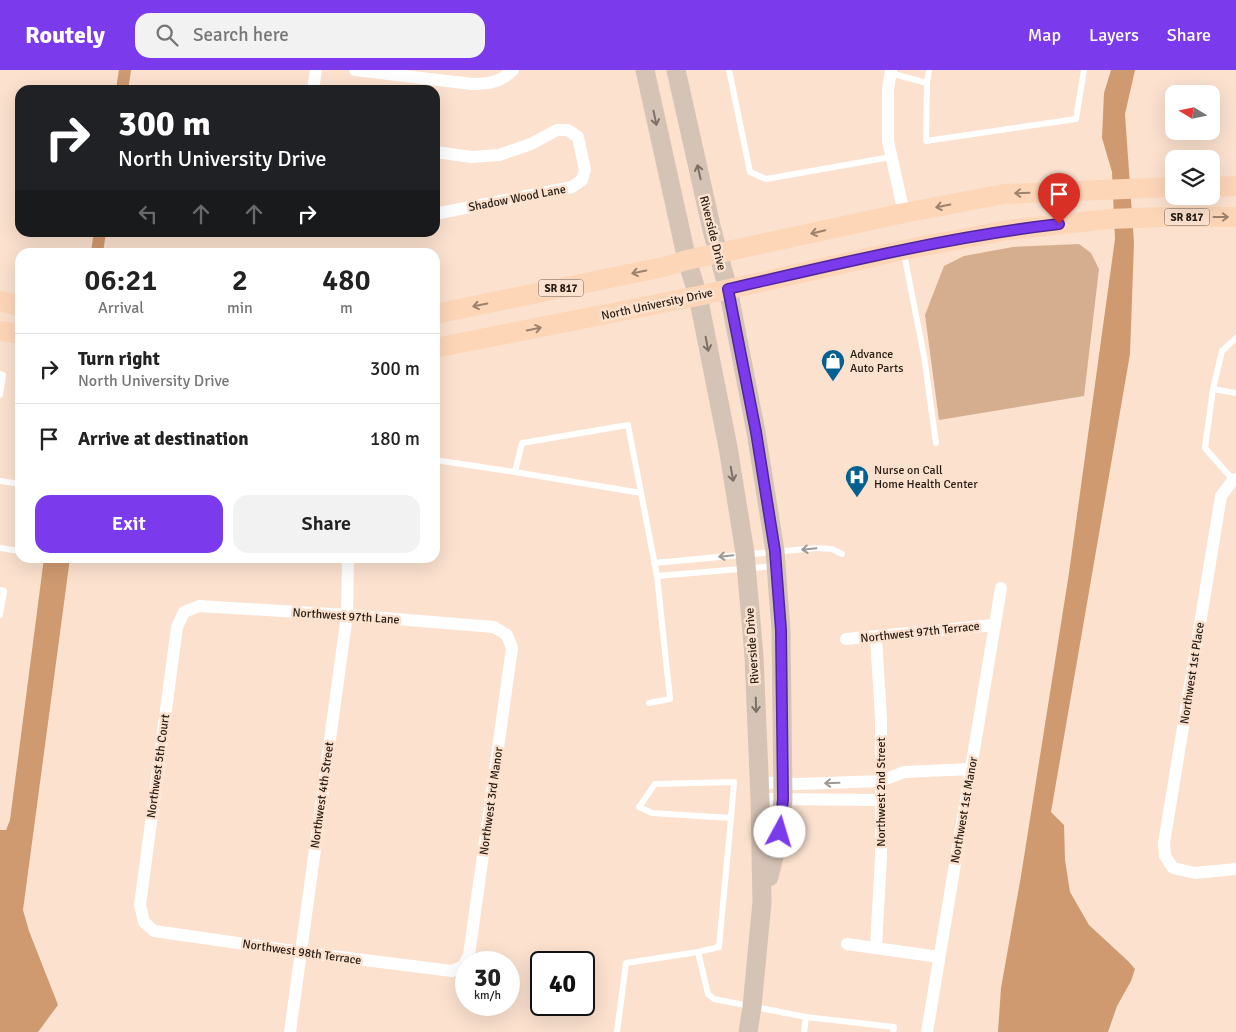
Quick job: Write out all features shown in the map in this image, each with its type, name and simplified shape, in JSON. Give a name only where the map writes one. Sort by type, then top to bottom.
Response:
[{"type":"main road","points":[[1220,187],[1236,186]]},
{"type":"main road","name":"SR 817","points":[[440,313],[663,267],[687,260],[904,213],[1004,194],[1165,187]]},
{"type":"main road","name":"North University Drive","points":[[440,347],[698,296],[903,250],[1008,230],[1109,219],[1236,217]]},
{"type":"main road","points":[[0,301],[15,305]]},
{"type":"main road","points":[[0,331],[15,333]]},
{"type":"street","points":[[314,85],[316,70]]},
{"type":"street","points":[[355,70],[472,84],[490,84],[511,72]]},
{"type":"street","name":"Riverside Drive","points":[[645,70],[687,260],[698,296],[728,447],[746,561],[754,656],[760,790],[762,902],[748,1032]]},
{"type":"street","name":"Riverside Drive","points":[[676,70],[718,254],[728,289],[756,432],[775,558],[781,630],[783,791],[780,832],[762,902]]},
{"type":"street","points":[[890,72],[888,141],[904,213]]},
{"type":"street","name":"Shadow Wood Lane","points":[[440,153],[472,157],[499,156],[531,144],[556,130],[568,130],[578,137],[585,170],[582,180],[572,187],[440,213]]},
{"type":"street","name":"Northwest 1st Place","points":[[1235,480],[1222,496],[1164,843],[1165,856],[1173,868],[1194,873],[1236,869]]},
{"type":"street","name":"Northwest 4th Street","points":[[290,1032],[346,615],[348,563]]},
{"type":"street","name":"Northwest 1st Manor","points":[[927,1032],[1001,588]]},
{"type":"street","name":"Northwest 97th Lane","points":[[184,612],[199,606],[346,615],[494,627],[507,635]]},
{"type":"street","name":"Northwest 5th Court","points":[[144,922],[140,905],[177,627],[184,612]]},
{"type":"street","name":"Northwest 97th Terrace","points":[[846,639],[994,624]]},
{"type":"street","name":"Northwest 3rd Manor","points":[[470,951],[512,648],[507,635]]},
{"type":"street","name":"Northwest 2nd Street","points":[[876,637],[881,719],[881,856],[876,947]]},
{"type":"street","points":[[783,791],[881,781],[904,772],[971,769]]},
{"type":"street","points":[[760,790],[881,800]]},
{"type":"street","name":"Northwest 98th Terrace","points":[[144,922],[154,931],[301,952],[452,971],[455,970]]},
{"type":"street","points":[[848,944],[939,957]]},
{"type":"lane","points":[[729,70],[750,172],[766,179],[891,157]]},
{"type":"lane","points":[[929,70],[926,141],[1076,119],[1084,70]]},
{"type":"lane","points":[[890,72],[927,83]]},
{"type":"lane","points":[[903,250],[924,356],[936,443]]},
{"type":"lane","points":[[1235,480],[1205,448],[1222,351],[1236,338]]},
{"type":"lane","points":[[0,374],[4,375],[0,395]]},
{"type":"lane","points":[[1214,389],[1236,392]]},
{"type":"lane","points":[[515,472],[522,443],[628,425],[657,576],[670,699],[649,703]]},
{"type":"lane","points":[[440,461],[641,492]]},
{"type":"lane","points":[[0,481],[15,483]]},
{"type":"lane","points":[[0,548],[15,550]]},
{"type":"lane","points":[[657,576],[775,558],[817,548],[832,550],[842,554]]},
{"type":"lane","points":[[654,562],[746,561],[775,558]]},
{"type":"lane","points":[[0,590],[4,591],[0,615]]},
{"type":"lane","points":[[616,1032],[626,963],[719,947],[731,818],[734,782],[655,784],[640,807],[652,813],[731,818]]},
{"type":"lane","points":[[698,952],[708,994],[714,999],[806,1017],[894,1027],[893,1032]]},
{"type":"lane","points":[[804,1032],[806,1017]]},
{"type":"shaded area","points":[[1111,70],[1135,70],[1125,114],[1134,243],[1130,354],[1051,812],[1064,825],[1065,860],[1070,892],[1089,925],[1135,969],[1131,981],[1117,1006],[1108,1032],[998,1032],[1001,988],[1021,876],[1069,573],[1115,239],[1112,172],[1102,138],[1104,93]]},
{"type":"shaded area","points":[[1079,244],[1091,253],[1099,269],[1084,396],[939,420],[925,315],[944,266],[964,256],[1013,247]]},
{"type":"shaded area","points":[[43,563],[69,563],[23,910],[29,931],[58,1005],[38,1032],[0,1032],[0,830],[6,830],[10,820]]},
{"type":"waterway","points":[[123,85],[125,70]]},
{"type":"waterway","points":[[98,248],[99,237]]},
{"type":"place","name":"Advance Auto Parts","points":[[833,382]]},
{"type":"place","name":"Nurse on Call Home Health Center","points":[[857,498]]},
{"type":"route","points":[[780,832],[783,799],[781,630],[775,551],[756,432],[728,289],[910,248],[1008,230],[1059,224]]}]
